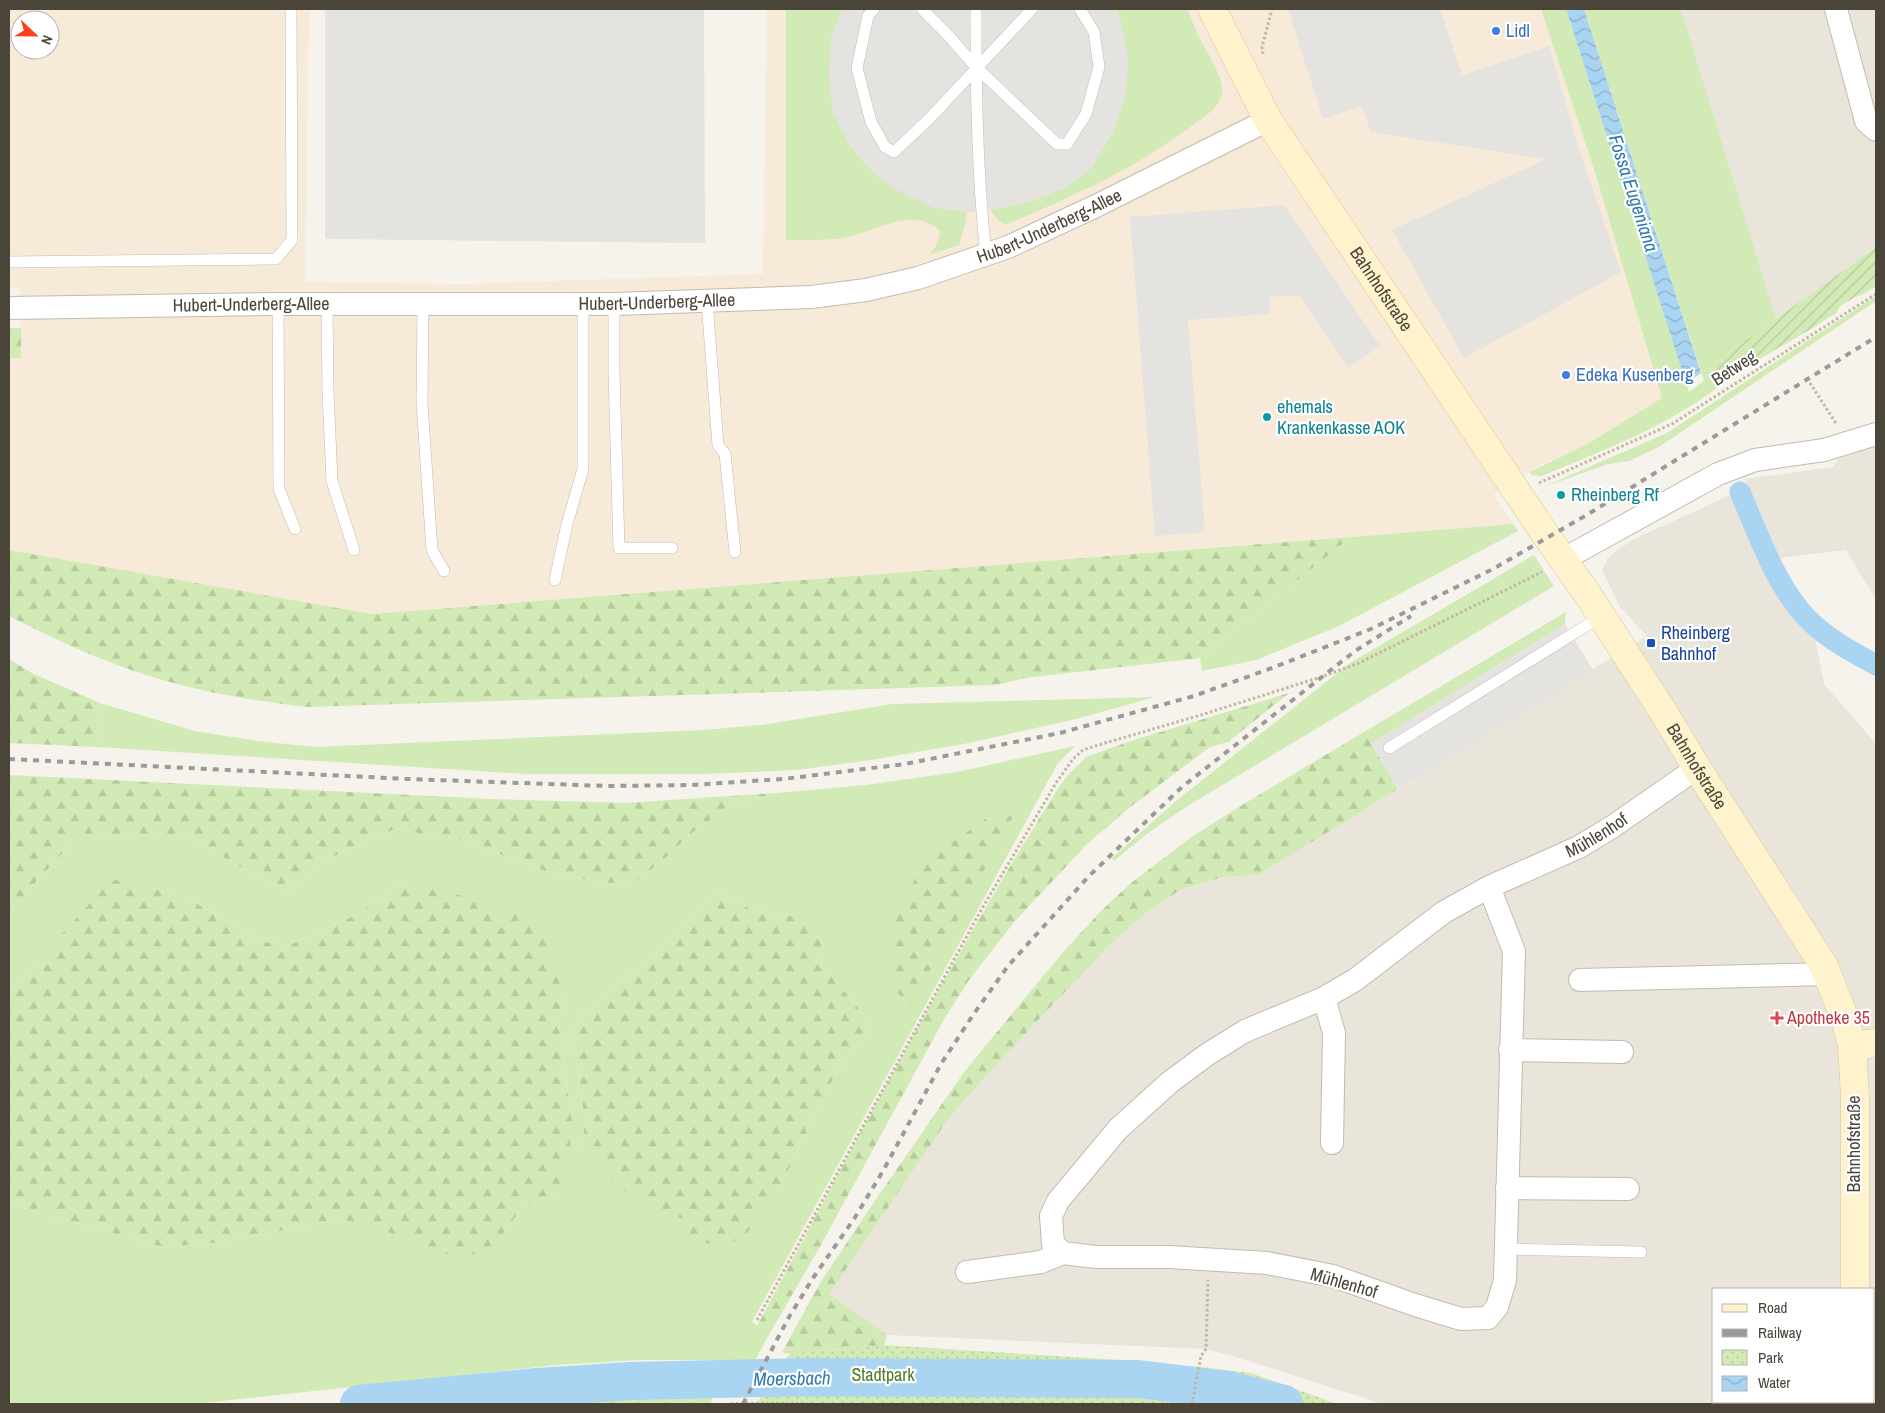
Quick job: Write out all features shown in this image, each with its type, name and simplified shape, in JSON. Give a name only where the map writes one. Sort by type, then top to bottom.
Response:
[{"type":"street","name":"Bahnhofstraße","points":[[1212,9],[1268,120],[1602,616],[1824,966],[1845,1019],[1864,1045],[1855,1096],[1855,1288]]},
{"type":"street","points":[[1836,9],[1866,121],[1876,130]]},
{"type":"street","name":"Hubert-Underberg-Allee","points":[[9,308],[278,304],[614,304],[811,297],[866,290],[918,278],[1008,247],[1096,206],[1268,120]]},
{"type":"street","points":[[1564,559],[1735,466],[1755,460],[1824,450],[1876,434]]},
{"type":"street","name":"Mühlenhof","points":[[1063,1253],[1053,1244],[1051,1216],[1058,1201],[1118,1129],[1170,1082],[1208,1054],[1245,1032],[1324,998],[1355,980],[1444,912],[1488,886],[1579,847],[1612,827],[1697,768]]},
{"type":"street","name":"Mühlenhof","points":[[968,1272],[1041,1262],[1063,1253],[1096,1257],[1169,1257],[1267,1263],[1333,1276],[1415,1305],[1462,1319],[1488,1318],[1497,1307],[1505,1280],[1514,951],[1488,886]]},
{"type":"street","points":[[1580,980],[1827,974]]},
{"type":"street","points":[[1324,998],[1334,1033],[1332,1143]]},
{"type":"street","points":[[1510,1050],[1622,1052]]},
{"type":"street","points":[[1507,1188],[1628,1189]]},
{"type":"lane","points":[[9,262],[276,259],[292,240],[291,9]]},
{"type":"lane","points":[[874,9],[868,16],[857,68],[871,122],[885,147],[894,152],[930,118],[1032,9]]},
{"type":"lane","points":[[922,9],[976,67],[1057,144],[1067,144],[1086,114],[1099,67],[1094,32],[1080,9]]},
{"type":"lane","points":[[976,9],[980,202],[986,255]]},
{"type":"lane","points":[[707,301],[718,445],[725,454],[735,552]]},
{"type":"lane","points":[[555,580],[567,524],[583,469],[583,303]]},
{"type":"lane","points":[[278,304],[279,489],[295,529]]},
{"type":"lane","points":[[423,304],[422,404],[432,550],[444,571]]},
{"type":"lane","points":[[614,304],[619,548],[672,548]]},
{"type":"lane","points":[[327,305],[332,481],[354,550]]},
{"type":"lane","points":[[1389,748],[1602,616]]},
{"type":"lane","points":[[1505,1249],[1641,1252]]},
{"type":"path","name":"Betweg","points":[[1518,493],[1672,424],[1876,294]]},
{"type":"path","points":[[757,1320],[980,912],[1056,782],[1073,759],[1084,750],[1095,746],[1238,703],[1359,663],[1539,574],[1564,559]]},
{"type":"path","points":[[1192,1404],[1201,1356],[1206,1348],[1207,1304]]},
{"type":"path","points":[[731,1404],[808,1404]]},
{"type":"shaded area","points":[[9,9],[309,9],[305,282],[464,284],[763,274],[767,9],[1541,9],[1594,169],[1662,398],[1589,443],[1539,466],[1493,495],[1513,524],[372,614],[9,550],[9,358],[21,358],[20,288],[9,288]]},
{"type":"shaded area","points":[[325,9],[704,9],[705,243],[325,239]]},
{"type":"shaded area","points":[[843,9],[1116,9],[1120,18],[1128,58],[1126,97],[1113,132],[1091,169],[1064,188],[1035,200],[990,210],[967,212],[932,207],[895,189],[874,174],[850,146],[833,112],[829,76],[831,38]]},
{"type":"shaded area","points":[[1288,9],[1440,9],[1462,75],[1549,46],[1578,145],[1621,272],[1464,358],[1392,230],[1546,159],[1371,132],[1361,106],[1323,119]]},
{"type":"shaded area","points":[[1681,9],[1876,9],[1876,247],[1776,319]]},
{"type":"shaded area","points":[[1284,205],[1380,346],[1348,368],[1299,295],[1269,297],[1270,314],[1188,320],[1205,532],[1155,536],[1130,217]]},
{"type":"shaded area","points":[[1876,434],[1876,600],[1846,550],[1769,559],[1785,590],[1812,623],[1824,684],[1876,744],[1876,1404],[1383,1404],[1206,1349],[887,1335],[828,1294],[951,1115],[1112,943],[1148,911],[1180,890],[1223,877],[1258,875],[1647,636],[1620,607],[1602,570],[1609,557],[1636,538],[1748,487],[1745,479],[1833,467],[1849,443]]},
{"type":"shaded area","points":[[1565,624],[1593,670],[1398,789],[1371,744]]},
{"type":"green space","points":[[786,9],[843,9],[831,38],[931,207],[967,212],[959,245],[929,255],[937,244],[940,231],[930,224],[908,220],[844,238],[786,240]]},
{"type":"green space","points":[[1116,9],[1187,9],[1220,79],[1222,92],[1218,104],[1204,117],[1146,157],[1077,194],[1005,225],[990,210],[1035,200],[1064,188],[1120,18]]},
{"type":"green space","points":[[1541,9],[1566,9],[1689,392],[1704,381],[1584,9],[1681,9],[1776,319],[1713,364],[1721,385],[1701,400],[1635,436],[1542,476],[1532,475],[1530,472],[1589,443],[1662,398],[1594,169]]},
{"type":"green space","points":[[1876,247],[1876,286],[1840,306],[1836,313],[1721,385],[1713,364]]},
{"type":"green space","points":[[1876,296],[1876,301],[1659,447],[1629,461],[1608,464],[1541,488],[1667,433]]},
{"type":"green space","points":[[9,328],[21,328],[21,358],[9,358]]},
{"type":"green space","points":[[1513,524],[1518,531],[1339,626],[1256,660],[1202,671],[1200,658],[1351,537]]},
{"type":"green space","points":[[1351,537],[1200,658],[1025,678],[996,685],[307,707],[228,695],[188,687],[149,676],[113,664],[78,649],[9,616],[9,550],[372,614]]},
{"type":"green space","points":[[1534,555],[1554,586],[1186,807],[1148,833],[1114,861],[1112,858],[1176,801],[1350,663]]},
{"type":"green space","points":[[1566,612],[1565,624],[1371,744],[1364,732]]},
{"type":"green space","points":[[9,659],[32,673],[100,703],[97,747],[9,743]]},
{"type":"green space","points":[[1289,693],[1228,742],[1210,747],[1129,808],[1087,844],[1015,921],[969,980],[946,1016],[817,1252],[770,1333],[757,1326],[940,988],[1017,855],[1066,777],[1086,757],[1134,740]]},
{"type":"green space","points":[[1155,697],[1076,719],[969,743],[871,760],[796,770],[705,774],[525,774],[97,747],[100,703],[195,731],[257,741],[315,747],[703,730],[762,725],[892,704]]},
{"type":"green space","points":[[1364,732],[1398,789],[1258,875],[1223,877],[1180,890],[1148,911],[1112,943],[951,1115],[829,1294],[887,1335],[884,1345],[790,1354],[782,1352],[820,1283],[964,1072],[1064,951],[1101,911],[1131,883],[1193,836]]},
{"type":"green space","points":[[1075,746],[1058,763],[752,1322],[770,1333],[755,1360],[639,1360],[556,1365],[194,1404],[9,1404],[9,1204],[163,1247],[225,1242],[339,1219],[377,1227],[496,1243],[525,1204],[558,1193],[572,1121],[559,1028],[563,994],[404,882],[356,915],[288,946],[260,941],[186,897],[112,880],[9,992],[9,911],[79,835],[177,834],[214,852],[287,893],[325,860],[395,829],[465,841],[545,871],[566,876],[608,883],[634,882],[661,862],[689,835],[722,811],[776,793],[866,785],[957,772]],"holes":[[[716,893],[728,894],[751,910],[784,914],[823,939],[821,963],[872,1025],[834,1077],[778,1191],[688,1234],[692,1223],[582,1148],[585,1121],[571,1023],[650,959]]]},
{"type":"green space","points":[[9,775],[491,799],[625,803],[776,793],[722,811],[689,835],[661,862],[634,882],[608,883],[566,876],[545,871],[465,841],[395,829],[325,860],[287,893],[214,852],[177,834],[79,835],[9,911]]},
{"type":"green space","points":[[997,811],[1013,817],[910,1008],[897,992],[890,928],[923,863]]},
{"type":"green space","points":[[112,879],[186,897],[260,941],[288,946],[356,915],[404,882],[430,885],[541,923],[563,994],[559,1028],[572,1121],[570,1148],[558,1193],[525,1204],[496,1243],[470,1256],[452,1256],[377,1228],[339,1219],[225,1242],[163,1247],[9,1204],[9,992]]},
{"type":"green space","points":[[716,893],[728,894],[751,910],[784,914],[815,925],[823,939],[821,963],[872,1025],[834,1077],[778,1191],[748,1232],[726,1247],[702,1242],[688,1234],[691,1223],[627,1193],[582,1148],[585,1121],[571,1023],[650,959]]},
{"type":"green space","name":"Stadtpark","points":[[884,1345],[1104,1359],[1251,1373],[1337,1404],[756,1404],[790,1354]]},
{"type":"green space","points":[[713,1389],[711,1404],[553,1404]]},
{"type":"water","points":[[1566,9],[1584,9],[1701,373],[1686,383]]},
{"type":"waterway","name":"Fossa Eugeniana","points":[[1740,492],[1770,562],[1800,610],[1826,635],[1876,665]]},
{"type":"waterway","name":"Moersbach","points":[[359,1404],[537,1387],[631,1381],[811,1377],[1138,1379],[1227,1390],[1284,1404]]},
{"type":"railway","points":[[9,759],[407,779],[608,786],[691,785],[783,779],[905,764],[1060,733],[1194,696],[1371,629],[1491,570],[1585,516],[1876,337]]},
{"type":"railway","points":[[743,1404],[789,1317],[813,1278],[854,1219],[883,1171],[941,1064],[1008,966],[1089,876],[1182,787],[1355,651],[1411,616]]},
{"type":"place","name":"Lidl","points":[[1496,31]]},
{"type":"place","name":"Edeka Kusenberg","points":[[1566,375]]},
{"type":"place","name":"ehemals Krankenkasse AOK","points":[[1267,417]]},
{"type":"place","name":"Rheinberg Rf","points":[[1561,495]]},
{"type":"place","name":"Rheinberg Bahnhof","points":[[1651,643]]},
{"type":"place","name":"Apotheke 35","points":[[1777,1018]]}]
